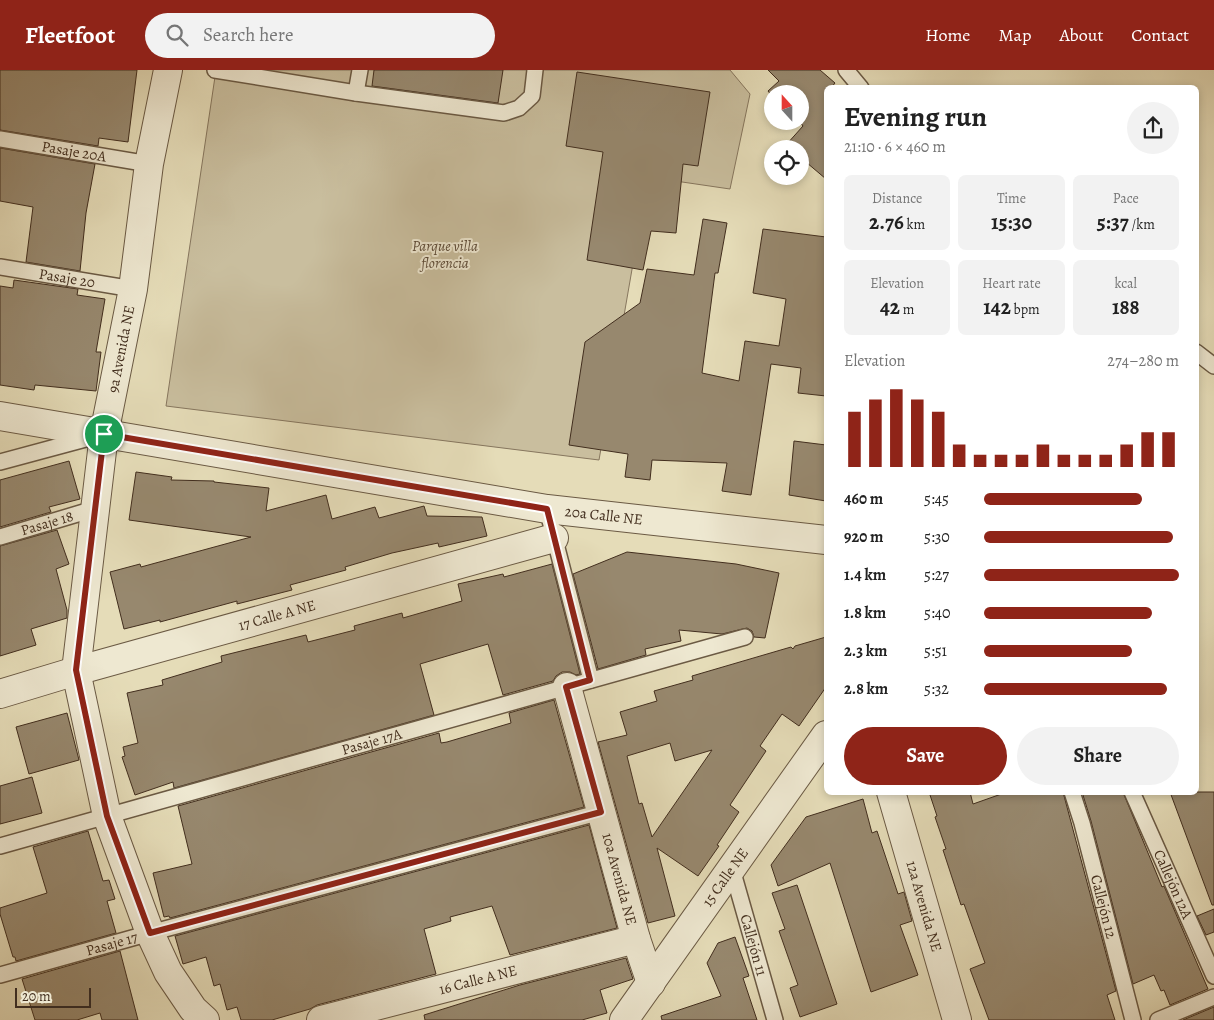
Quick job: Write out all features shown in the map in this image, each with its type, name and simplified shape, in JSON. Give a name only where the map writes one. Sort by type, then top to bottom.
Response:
[{"type":"street","name":"9a Avenida NE","points":[[168,70],[149,164],[133,289],[104,434],[76,670],[107,816],[150,933],[168,972],[194,1009],[206,1020]]},
{"type":"street","name":"20a Calle NE","points":[[0,416],[547,509],[824,540]]},
{"type":"street","name":"17 Calle A NE","points":[[0,694],[76,670],[554,538]]},
{"type":"street","name":"10a Avenida NE","points":[[578,684],[601,812],[636,939],[651,983]]},
{"type":"street","name":"15 Calle NE","points":[[624,1020],[824,738]]},
{"type":"street","name":"12a Avenida NE","points":[[892,795],[956,1020]]},
{"type":"street","name":"16 Calle A NE","points":[[321,1020],[636,939]]},
{"type":"lane","points":[[215,70],[356,93],[504,113],[519,108],[532,96],[535,70]]},
{"type":"lane","points":[[356,93],[360,70]]},
{"type":"lane","points":[[846,70],[858,85]]},
{"type":"lane","name":"Pasaje 20A","points":[[0,139],[149,164]]},
{"type":"lane","name":"Pasaje 20","points":[[0,266],[133,289]]},
{"type":"lane","points":[[1199,354],[1214,366]]},
{"type":"lane","points":[[0,462],[104,434]]},
{"type":"lane","name":"Pasaje 18","points":[[0,536],[94,509]]},
{"type":"lane","points":[[547,509],[554,538],[578,684]]},
{"type":"lane","name":"Pasaje 17A","points":[[0,846],[745,637]]},
{"type":"lane","name":"Callejón 12","points":[[1073,795],[1082,823],[1133,1020]]},
{"type":"lane","name":"Callejón 12A","points":[[1133,795],[1214,976]]},
{"type":"lane","name":"Pasaje 17","points":[[0,975],[601,812]]},
{"type":"lane","name":"Callejón 11","points":[[732,869],[775,1020]]},
{"type":"lane","points":[[1158,1020],[1214,997]]},
{"type":"green space","name":"Parque villa florencia","points":[[216,70],[730,70],[750,94],[730,189],[648,177],[599,460],[166,406]]},
{"type":"building","points":[[0,70],[137,70],[128,142],[99,138],[98,146],[0,130]]},
{"type":"building","points":[[374,70],[503,70],[498,103],[372,86]]},
{"type":"building","points":[[768,70],[820,70],[835,83],[833,85],[824,85],[824,177],[809,165],[809,140],[790,140],[799,130],[809,130],[809,85],[775,85],[779,81]]},
{"type":"building","points":[[577,72],[710,92],[698,166],[683,164],[676,233],[651,231],[643,270],[587,260],[603,152],[566,146]]},
{"type":"building","points":[[0,148],[95,164],[86,213],[80,271],[26,262],[33,207],[0,201]]},
{"type":"building","points":[[703,219],[727,223],[718,273],[715,273],[702,373],[739,381],[745,341],[779,346],[786,299],[753,293],[763,229],[824,237],[824,396],[798,393],[801,368],[771,364],[751,495],[722,491],[727,463],[652,460],[650,480],[625,477],[628,454],[569,445],[585,342],[640,303],[647,269],[694,275]]},
{"type":"building","points":[[14,280],[78,289],[77,295],[105,299],[96,352],[101,352],[96,391],[35,385],[34,390],[0,385],[0,286],[13,288]]},
{"type":"building","points":[[794,441],[824,445],[824,501],[789,495]]},
{"type":"building","points":[[69,461],[80,499],[49,507],[51,512],[0,527],[0,480]]},
{"type":"building","points":[[136,472],[172,477],[171,480],[214,481],[269,488],[266,511],[326,495],[332,519],[375,507],[379,518],[424,506],[427,516],[482,517],[487,536],[439,547],[438,543],[392,553],[345,567],[346,570],[290,585],[292,590],[237,604],[237,601],[160,622],[160,620],[124,629],[110,572],[140,564],[141,567],[251,537],[129,520]]},
{"type":"building","points":[[57,530],[69,564],[56,569],[67,610],[67,618],[31,629],[36,645],[0,656],[0,546]]},
{"type":"building","points":[[627,552],[736,564],[779,573],[765,638],[754,637],[752,631],[747,628],[722,634],[679,630],[681,641],[645,649],[646,655],[598,669],[573,574]]},
{"type":"building","points":[[552,564],[580,674],[562,672],[553,681],[503,695],[488,644],[420,664],[434,715],[174,788],[173,782],[135,795],[122,757],[125,756],[123,747],[138,743],[127,693],[163,685],[162,680],[222,662],[221,656],[306,635],[308,642],[355,630],[354,626],[402,613],[403,618],[462,601],[458,584],[503,574],[504,577]]},
{"type":"building","points":[[824,638],[824,690],[799,726],[782,714],[760,746],[766,751],[730,805],[739,812],[698,876],[657,848],[675,916],[648,923],[598,742],[627,735],[620,712],[657,701],[654,691],[693,680],[692,676],[791,647],[793,649],[795,646]],"holes":[[[670,743],[675,761],[712,750],[652,837],[642,803],[639,804],[627,756]]]},
{"type":"building","points":[[554,700],[584,807],[170,918],[169,916],[164,917],[153,873],[192,864],[178,806],[439,733],[441,743],[447,742],[511,723],[509,713]]},
{"type":"building","points":[[67,713],[79,760],[29,774],[16,727]]},
{"type":"building","points":[[32,777],[42,813],[0,824],[0,786]]},
{"type":"building","points":[[1199,792],[1214,792],[1214,905],[1212,905],[1171,795],[1199,795]]},
{"type":"building","points":[[930,795],[971,795],[973,804],[998,795],[1064,795],[1116,991],[1107,995],[1115,1020],[989,1020],[970,969],[985,963],[964,904],[961,905],[943,850],[946,849],[935,817],[937,816]]},
{"type":"building","points":[[1083,795],[1124,795],[1162,887],[1164,886],[1208,989],[1170,1005],[1164,990],[1161,991],[1154,975],[1133,984]]},
{"type":"building","points":[[863,799],[872,833],[877,831],[898,894],[904,892],[912,921],[900,925],[918,975],[871,992],[830,863],[778,886],[771,865],[806,817]]},
{"type":"building","points":[[589,825],[617,928],[510,955],[492,906],[450,917],[451,921],[424,929],[436,974],[317,1005],[310,1009],[272,1020],[241,1020],[237,1007],[227,1010],[220,984],[214,986],[206,957],[183,964],[175,936]]},
{"type":"building","points":[[88,831],[103,881],[109,880],[115,899],[107,901],[116,933],[16,961],[15,957],[13,957],[0,914],[0,908],[47,893],[33,847]]},
{"type":"building","points":[[797,885],[837,1004],[800,1017],[790,988],[798,985],[779,931],[785,929],[772,893]]},
{"type":"building","points":[[1214,909],[1214,932],[1206,935],[1197,916]]},
{"type":"building","points":[[735,937],[749,976],[743,978],[757,1020],[662,1020],[661,1016],[721,996],[707,963],[718,943]]},
{"type":"building","points":[[120,951],[138,1020],[102,1020],[100,1013],[77,1020],[35,1020],[22,979]]},
{"type":"building","points":[[626,958],[633,979],[600,990],[607,1013],[582,1020],[425,1020],[424,1015],[520,985]]},
{"type":"building","points":[[1214,1007],[1214,1020],[1183,1020]]},
{"type":"route","points":[[104,434],[547,509],[590,680],[566,687],[601,812],[150,933],[107,816],[76,670],[104,434]]}]
